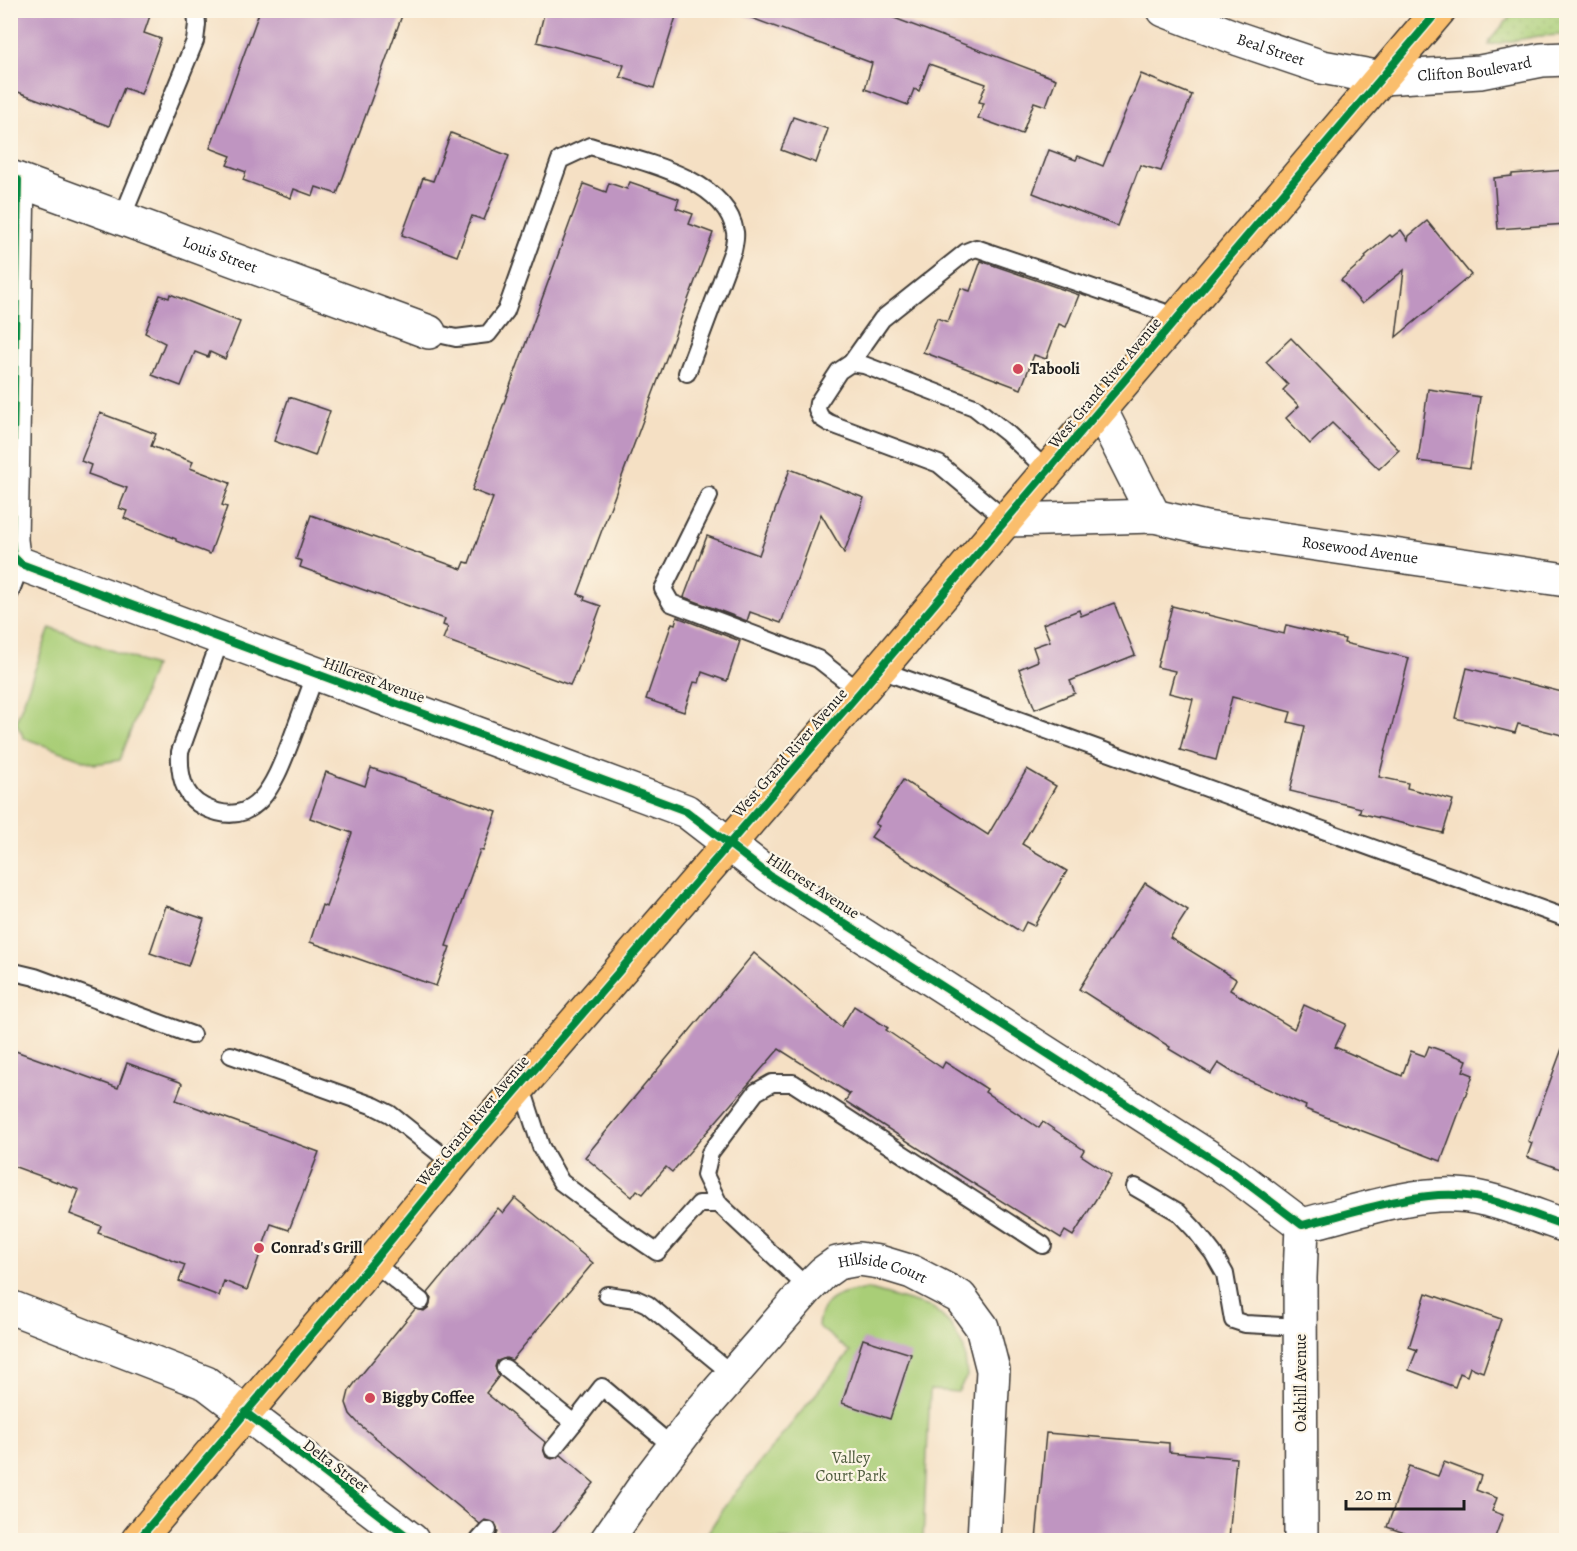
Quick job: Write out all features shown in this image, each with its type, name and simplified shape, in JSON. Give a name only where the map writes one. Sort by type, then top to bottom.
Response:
[{"type":"main road","name":"West Grand River Avenue","points":[[138,1540],[453,1164],[869,681],[1439,10]]},
{"type":"street","name":"Beal Street","points":[[1164,10],[1239,39],[1322,67],[1382,78]]},
{"type":"street","name":"Clifton Boulevard","points":[[1382,78],[1480,72],[1542,60],[1566,58]]},
{"type":"street","name":"Louis Street","points":[[14,179],[429,332]]},
{"type":"street","points":[[13,559],[14,179]]},
{"type":"street","points":[[1100,409],[1154,516]]},
{"type":"street","name":"Rosewood Avenue","points":[[1006,520],[1154,516],[1206,528],[1566,580]]},
{"type":"street","name":"Hillcrest Avenue","points":[[13,559],[686,811],[769,875],[1232,1172],[1302,1225]]},
{"type":"street","points":[[1302,1225],[1406,1200],[1456,1195],[1485,1200],[1566,1226]]},
{"type":"street","name":"Oakhill Avenue","points":[[1301,1540],[1300,1278],[1302,1225]]},
{"type":"street","name":"Hillside Court","points":[[607,1540],[673,1447],[732,1374],[808,1288],[837,1263],[859,1259],[879,1262],[912,1272],[960,1297],[982,1327],[993,1370],[984,1540]]},
{"type":"street","name":"Delta Street","points":[[10,1307],[206,1383],[412,1540]]},
{"type":"lane","points":[[122,218],[195,41],[196,10]]},
{"type":"lane","points":[[429,332],[456,338],[488,334],[506,311],[560,160],[590,146],[680,175],[700,186],[726,209],[735,232],[733,250],[687,373]]},
{"type":"lane","points":[[1006,520],[939,464],[821,418],[817,410],[818,403],[839,371],[851,363],[882,319],[966,252],[976,248],[1178,317]]},
{"type":"lane","points":[[851,363],[864,365],[974,407],[1007,433],[1048,471]]},
{"type":"lane","points":[[709,496],[663,589],[671,603],[869,681],[1566,918]]},
{"type":"lane","points":[[221,638],[180,752],[179,772],[185,788],[198,804],[216,813],[237,814],[255,806],[267,792],[277,776],[316,673]]},
{"type":"lane","points":[[10,971],[35,976],[192,1035]]},
{"type":"lane","points":[[231,1055],[382,1110],[453,1164]]},
{"type":"lane","points":[[808,1288],[719,1204],[705,1175],[710,1153],[756,1092],[771,1083],[793,1083],[1043,1245]]},
{"type":"lane","points":[[521,1085],[541,1147],[561,1182],[657,1252],[699,1204],[719,1204]]},
{"type":"lane","points":[[1135,1187],[1178,1212],[1213,1253],[1225,1274],[1233,1320],[1245,1324],[1301,1327]]},
{"type":"lane","points":[[373,1262],[421,1301]]},
{"type":"lane","points":[[607,1295],[636,1299],[647,1304],[732,1374]]},
{"type":"lane","points":[[505,1368],[574,1423]]},
{"type":"lane","points":[[553,1449],[602,1387],[673,1447]]},
{"type":"green space","points":[[1515,11],[1566,11],[1566,35],[1539,36],[1489,45],[1490,40]]},
{"type":"green space","points":[[50,628],[154,666],[120,760],[95,764],[24,738],[16,722]]},
{"type":"green space","name":"Valley Court Park","points":[[867,1289],[933,1308],[950,1324],[964,1349],[967,1376],[958,1392],[930,1390],[923,1540],[703,1540],[727,1503],[850,1352],[818,1326],[823,1308],[834,1298],[849,1292]]},
{"type":"building","points":[[10,10],[152,10],[144,33],[161,39],[141,94],[124,88],[109,126],[10,89]]},
{"type":"building","points":[[260,10],[404,10],[337,194],[316,187],[313,196],[294,189],[291,198],[243,180],[246,172],[227,165],[231,156],[210,148]]},
{"type":"building","points":[[545,10],[678,10],[654,88],[620,77],[624,65],[537,42]]},
{"type":"building","points":[[742,10],[873,10],[1056,79],[1046,106],[1034,102],[1022,134],[978,118],[984,103],[979,102],[986,84],[929,64],[919,91],[914,89],[908,105],[865,89],[872,63],[741,14]]},
{"type":"building","points":[[1141,74],[1192,95],[1161,171],[1140,165],[1117,226],[1033,193],[1049,150],[1076,160],[1078,156],[1103,166]]},
{"type":"building","points":[[793,117],[828,129],[816,163],[781,150]]},
{"type":"building","points":[[451,133],[509,156],[484,220],[472,216],[457,256],[402,235],[423,178],[433,181]]},
{"type":"building","points":[[1566,170],[1566,224],[1498,229],[1494,178],[1512,176],[1512,174]]},
{"type":"building","points":[[630,182],[679,199],[676,208],[693,214],[689,224],[713,233],[578,594],[585,597],[584,600],[601,606],[570,685],[443,639],[448,627],[443,625],[445,619],[300,567],[302,561],[296,559],[311,515],[462,569],[465,562],[469,563],[493,498],[472,490],[584,184],[606,192],[609,183],[627,189]]},
{"type":"building","points":[[1427,221],[1471,275],[1396,337],[1404,270],[1362,304],[1341,280],[1390,235],[1392,237],[1401,230],[1408,240],[1409,236]]},
{"type":"building","points":[[981,261],[1079,295],[1066,327],[1059,324],[1046,359],[1034,355],[1021,389],[923,352],[937,318],[948,322],[961,288],[970,291]]},
{"type":"building","points":[[170,294],[240,322],[225,359],[210,352],[208,357],[195,352],[181,386],[152,375],[165,343],[145,333],[160,295],[169,298]]},
{"type":"building","points":[[1291,338],[1399,450],[1379,469],[1332,423],[1310,444],[1286,418],[1299,406],[1283,390],[1288,385],[1266,362]]},
{"type":"building","points":[[1428,389],[1480,397],[1470,468],[1418,461]]},
{"type":"building","points":[[289,397],[330,411],[315,456],[274,441]]},
{"type":"building","points":[[100,413],[156,434],[151,446],[193,462],[190,468],[230,483],[222,505],[227,507],[210,554],[124,518],[127,511],[119,508],[127,488],[88,474],[91,465],[81,461]]},
{"type":"building","points":[[790,469],[864,498],[844,553],[821,514],[781,623],[750,612],[747,621],[684,597],[707,536],[759,555]]},
{"type":"building","points":[[1114,603],[1135,655],[1070,681],[1075,693],[1035,709],[1019,669],[1038,661],[1033,647],[1050,641],[1043,624],[1079,610],[1081,616]]},
{"type":"building","points":[[1172,606],[1284,634],[1286,625],[1345,639],[1344,643],[1409,658],[1379,777],[1408,783],[1407,788],[1453,800],[1443,833],[1359,813],[1361,808],[1290,791],[1305,726],[1288,722],[1291,712],[1232,697],[1216,760],[1180,750],[1193,699],[1169,693],[1175,671],[1157,667]]},
{"type":"building","points":[[677,617],[740,641],[727,681],[702,672],[699,683],[694,682],[684,712],[646,699],[672,623],[675,624]]},
{"type":"building","points":[[1467,668],[1566,693],[1566,736],[1518,724],[1515,733],[1455,718]]},
{"type":"building","points":[[371,768],[497,812],[483,851],[480,850],[446,946],[450,947],[436,986],[310,942],[322,905],[326,907],[352,833],[310,818],[326,772],[365,786]]},
{"type":"building","points":[[1027,769],[1056,786],[1022,844],[1067,871],[1034,926],[1026,922],[1021,932],[871,837],[879,826],[875,824],[903,780],[988,835]]},
{"type":"building","points":[[1145,883],[1188,910],[1170,938],[1236,979],[1230,990],[1294,1029],[1304,1005],[1346,1024],[1335,1047],[1402,1076],[1411,1051],[1425,1056],[1429,1046],[1467,1060],[1463,1071],[1473,1075],[1441,1161],[1305,1109],[1306,1106],[1237,1075],[1218,1063],[1211,1074],[1079,989]]},
{"type":"building","points":[[166,906],[204,919],[188,966],[150,953]]},
{"type":"building","points":[[754,953],[841,1027],[854,1006],[942,1068],[945,1062],[987,1089],[985,1092],[1039,1128],[1043,1122],[1084,1150],[1081,1155],[1111,1175],[1073,1236],[1065,1231],[1061,1238],[963,1177],[845,1101],[850,1094],[779,1049],[672,1172],[666,1167],[643,1194],[637,1190],[632,1197],[585,1157]]},
{"type":"building","points":[[1563,1046],[1566,1047],[1566,1171],[1527,1157],[1532,1143],[1528,1141]]},
{"type":"building","points":[[10,1049],[118,1088],[127,1063],[180,1082],[182,1084],[176,1100],[319,1152],[289,1230],[271,1224],[247,1290],[224,1281],[219,1296],[179,1281],[185,1265],[98,1233],[101,1226],[70,1214],[79,1190],[10,1165]]},
{"type":"building","points":[[515,1198],[593,1263],[512,1360],[506,1358],[497,1361],[495,1367],[499,1376],[486,1393],[545,1442],[543,1448],[546,1457],[552,1459],[561,1455],[594,1483],[547,1540],[500,1540],[496,1537],[498,1532],[495,1523],[485,1520],[480,1524],[359,1424],[350,1414],[346,1403],[349,1391],[357,1380],[415,1309],[424,1311],[429,1307],[431,1298],[428,1293],[498,1208],[503,1213]]},
{"type":"building","points":[[1426,1293],[1501,1319],[1483,1372],[1470,1367],[1467,1376],[1460,1373],[1455,1387],[1409,1370],[1417,1350],[1409,1347]]},
{"type":"building","points":[[863,1339],[911,1354],[890,1419],[842,1403]]},
{"type":"building","points":[[1046,1433],[1169,1443],[1169,1452],[1236,1458],[1229,1540],[1036,1540]]},
{"type":"building","points":[[1444,1462],[1481,1476],[1476,1490],[1497,1498],[1492,1511],[1503,1515],[1494,1540],[1425,1540],[1387,1527],[1409,1466],[1438,1476]]},
{"type":"cycle path","points":[[138,1540],[453,1164],[860,692],[1439,10]]},
{"type":"cycle path","points":[[18,180],[11,540],[13,556],[21,564],[686,811],[769,875],[1232,1172],[1302,1225],[1418,1197],[1456,1195],[1497,1202],[1566,1226]]},
{"type":"cycle path","points":[[245,1412],[412,1540]]},
{"type":"place","name":"Tabooli","points":[[1018,369]]},
{"type":"place","name":"Conrad's Grill","points":[[259,1248]]},
{"type":"place","name":"Biggby Coffee","points":[[370,1398]]}]
